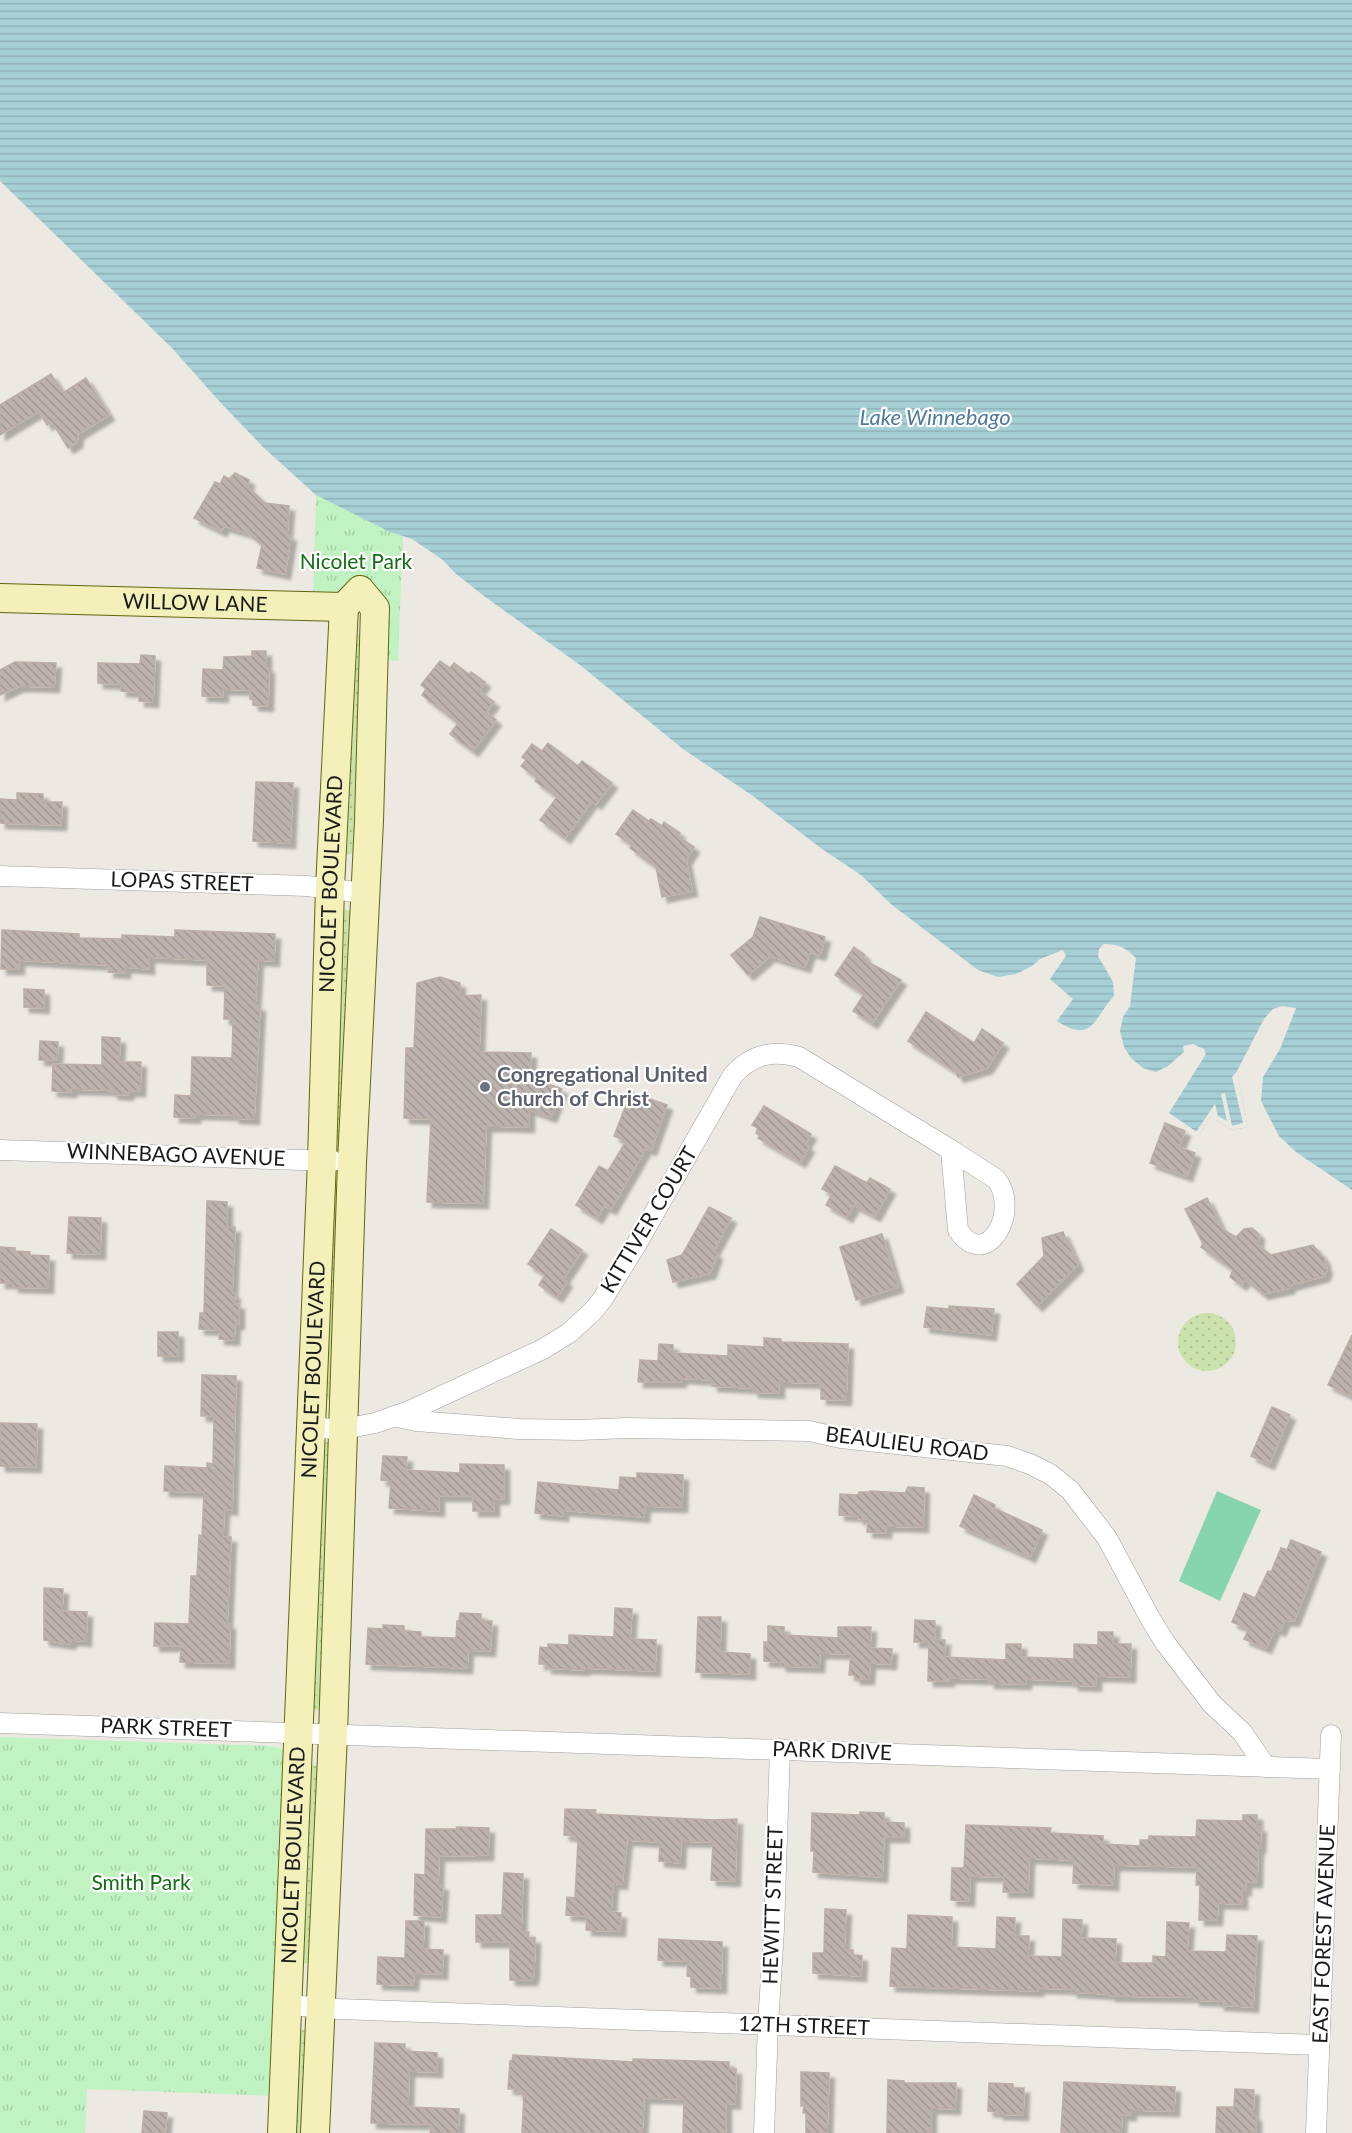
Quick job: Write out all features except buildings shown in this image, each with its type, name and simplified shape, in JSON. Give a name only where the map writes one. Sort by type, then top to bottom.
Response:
[{"type":"street","name":"NICOLET BOULEVARD","points":[[282,2133],[300,1733],[330,888],[344,607],[360,590],[375,608],[369,820],[352,1162],[333,1734],[315,2133]]},
{"type":"street","name":"WILLOW LANE","points":[[0,598],[344,607]]},
{"type":"street","name":"LOPAS STREET","points":[[0,876],[330,888],[364,893]]},
{"type":"street","name":"KITTIVER COURT","points":[[310,1428],[344,1429],[394,1416],[543,1349],[563,1338],[581,1323],[602,1300],[636,1245],[734,1075],[741,1066],[755,1057],[782,1053],[799,1057],[951,1150]]},
{"type":"street","name":"WINNEBAGO AVENUE","points":[[0,1150],[352,1162]]},
{"type":"street","name":"BEAULIEU ROAD","points":[[394,1416],[417,1421],[519,1429],[809,1431],[841,1438],[1007,1456],[1030,1464],[1050,1474],[1070,1490],[1107,1538],[1166,1644],[1212,1704],[1242,1731],[1266,1767]]},
{"type":"street","name":"PARK STREET","points":[[0,1723],[333,1734]]},
{"type":"street","name":"PARK DRIVE","points":[[333,1734],[1330,1769]]},
{"type":"street","name":"EAST FOREST AVENUE","points":[[1316,2133],[1331,1735]]},
{"type":"street","name":"HEWITT STREET","points":[[764,2133],[780,1749]]},
{"type":"street","name":"12TH STREET","points":[[288,2005],[1319,2045]]},
{"type":"green space","name":"Nicolet Park","points":[[316,495],[390,532],[403,536],[398,661],[382,660],[366,609],[313,598]]},
{"type":"green space","points":[[358,634],[362,636],[356,850],[349,855],[345,853],[354,636]]},
{"type":"green space","points":[[343,911],[351,911],[341,1140],[333,1139]]},
{"type":"green space","points":[[337,1182],[341,1184],[331,1399],[328,1400],[323,1398],[331,1184]]},
{"type":"green space","points":[[1207,1313],[1218,1315],[1231,1326],[1236,1342],[1234,1353],[1223,1366],[1207,1371],[1196,1369],[1183,1358],[1178,1342],[1180,1331],[1191,1318]]},
{"type":"green space","points":[[327,1442],[331,1445],[323,1706],[317,1710],[312,1709],[321,1444]]},
{"type":"green space","points":[[1217,1491],[1261,1510],[1220,1601],[1179,1581]]},
{"type":"green space","name":"Smith Park","points":[[0,1737],[270,1746],[282,1749],[287,1759],[274,2096],[87,2089],[85,2133],[0,2133]]},
{"type":"green space","points":[[313,1765],[317,1767],[309,1962],[304,1964],[300,1962],[308,1767]]},
{"type":"green space","points":[[298,2031],[307,2031],[306,2133],[291,2133]]},
{"type":"water","name":"Lake Winnebago","points":[[0,0],[1352,0],[1352,1190],[1296,1152],[1279,1136],[1261,1101],[1263,1077],[1280,1049],[1296,1008],[1282,1006],[1273,1009],[1264,1019],[1237,1071],[1248,1127],[1232,1130],[1210,1117],[1200,1134],[1169,1113],[1206,1054],[1204,1049],[1193,1044],[1183,1046],[1184,1052],[1168,1066],[1156,1072],[1143,1068],[1131,1058],[1124,1047],[1120,1031],[1123,1017],[1130,1006],[1136,958],[1129,952],[1122,947],[1109,944],[1104,944],[1099,949],[1098,956],[1113,982],[1114,996],[1091,1026],[1078,1030],[1057,1021],[1073,999],[1050,979],[1066,956],[1063,950],[1040,959],[1016,974],[998,977],[978,970],[892,905],[861,875],[822,849],[753,796],[683,749],[580,665],[484,596],[455,573],[443,560],[412,539],[390,532],[316,495],[263,447],[172,348],[0,181]]},
{"type":"pier","points":[[1237,1071],[1248,1127],[1232,1130],[1210,1117],[1200,1134],[1196,1132],[1215,1104],[1218,1116],[1227,1121],[1221,1094],[1225,1093],[1232,1126],[1243,1123],[1232,1077]]},
{"type":"place","name":"Congregational United Church of Christ","points":[[485,1087]]}]
